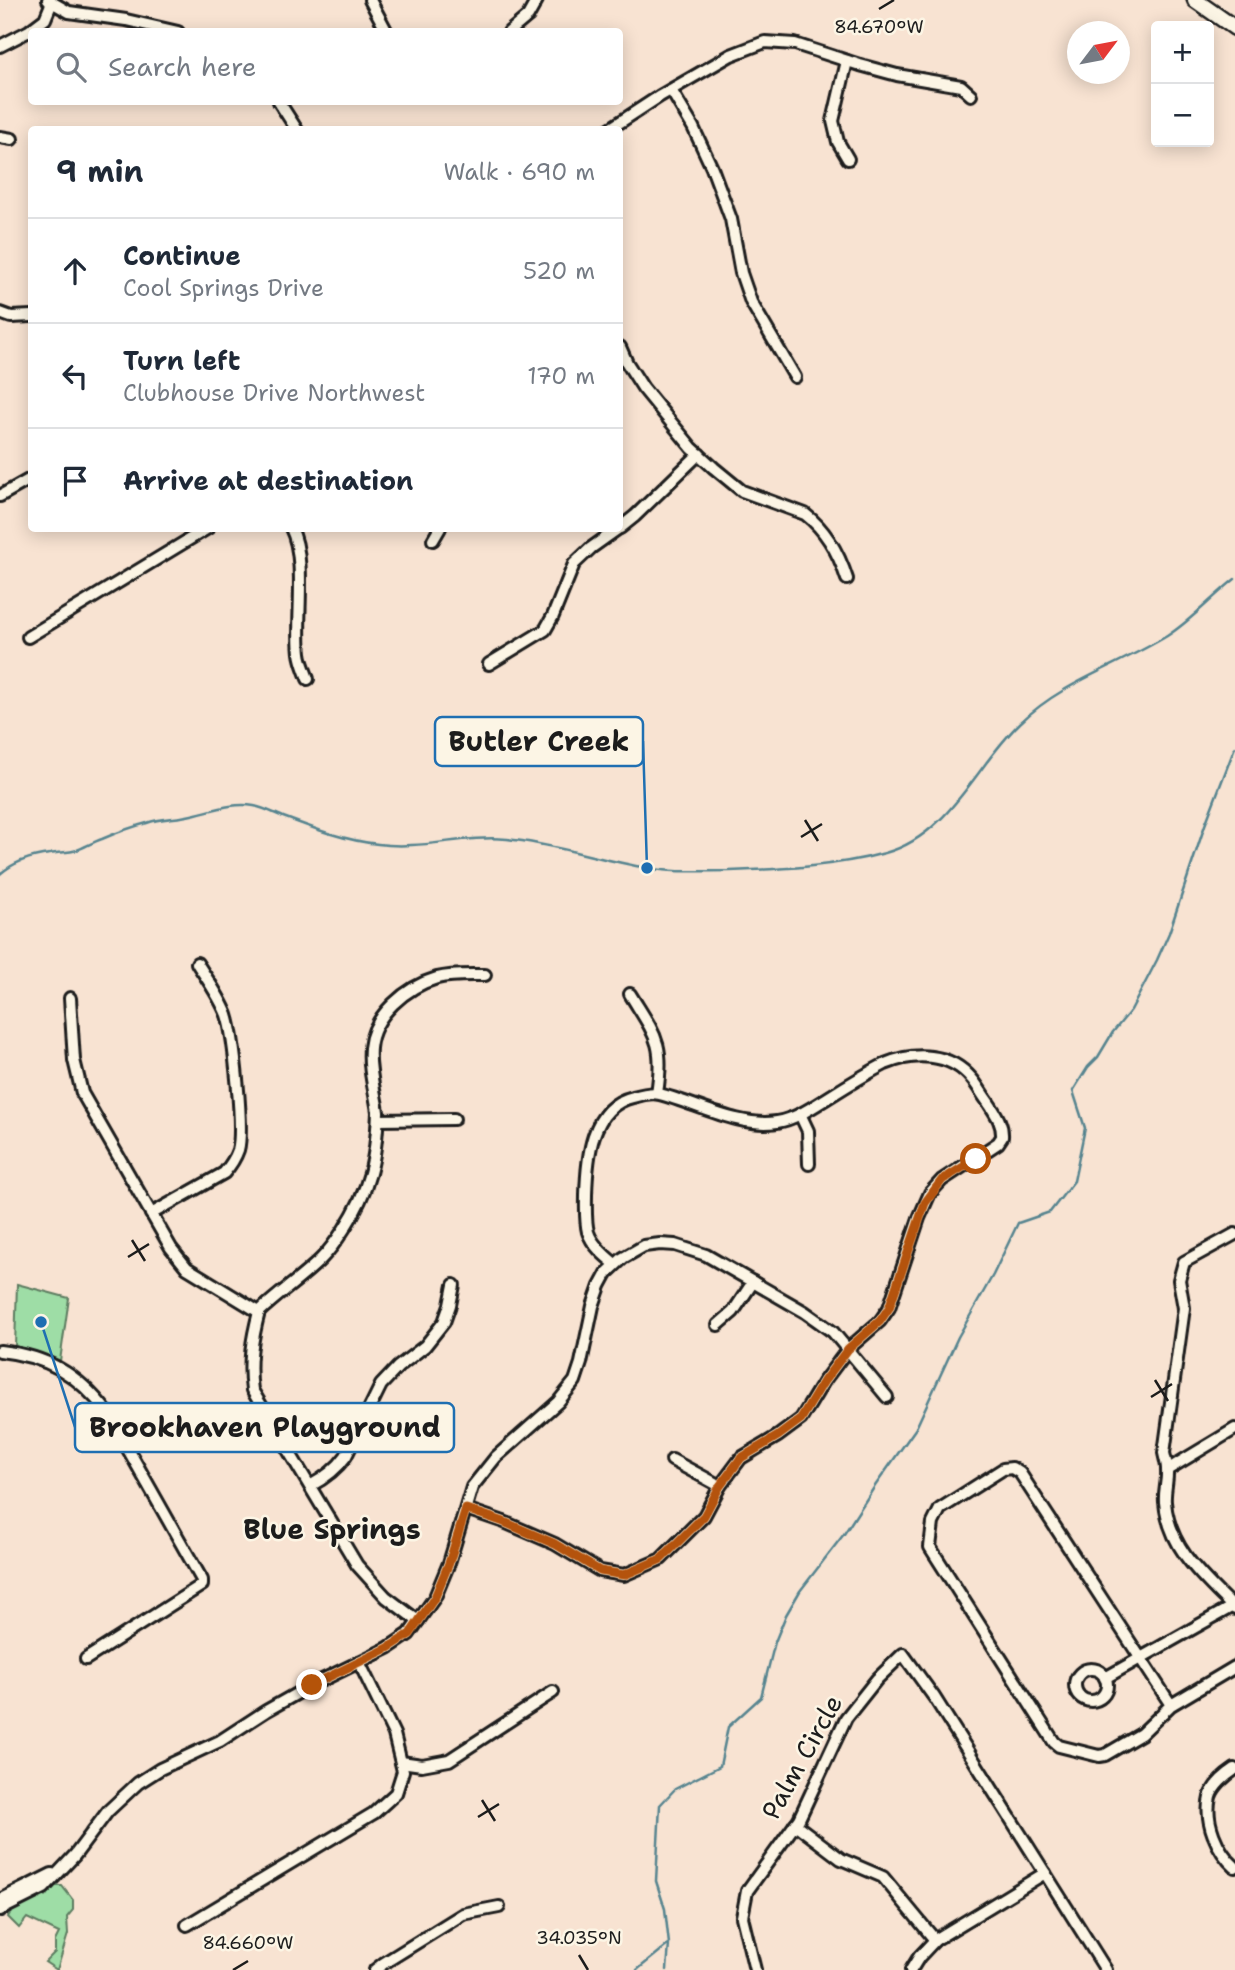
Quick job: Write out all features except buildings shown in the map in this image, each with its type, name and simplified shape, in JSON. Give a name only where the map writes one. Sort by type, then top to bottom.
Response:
[{"type":"street","points":[[370,0],[385,28]]},
{"type":"street","points":[[514,28],[528,16],[537,0]]},
{"type":"street","points":[[1195,0],[1235,28]]},
{"type":"street","points":[[33,28],[45,19],[50,1],[69,12],[161,28]]},
{"type":"street","points":[[0,46],[28,32]]},
{"type":"street","points":[[614,126],[731,55],[765,42],[795,44],[897,75],[961,86],[971,95]]},
{"type":"street","points":[[847,61],[833,121],[838,142],[848,159]]},
{"type":"street","points":[[671,90],[693,127],[717,181],[731,219],[741,274],[751,302],[795,377]]},
{"type":"street","points":[[281,105],[294,126]]},
{"type":"street","points":[[0,137],[12,139]]},
{"type":"street","points":[[0,313],[11,317],[28,316]]},
{"type":"street","points":[[623,365],[699,454],[742,491],[804,514],[814,521],[830,541],[847,579]]},
{"type":"street","points":[[623,525],[699,454]]},
{"type":"street","points":[[0,496],[28,480]]},
{"type":"street","points":[[27,637],[201,532]]},
{"type":"street","points":[[293,532],[299,562],[300,657],[308,679]]},
{"type":"street","points":[[433,540],[438,532]]},
{"type":"street","points":[[489,664],[545,630],[574,564],[613,532]]},
{"type":"street","points":[[151,1214],[224,1173],[238,1151],[240,1125],[230,1028],[226,1013],[197,963]]},
{"type":"street","points":[[418,1621],[386,1597],[357,1565],[252,1390],[249,1353],[259,1312],[332,1247],[356,1211],[368,1186],[376,1151],[379,1112],[370,1048],[377,1024],[391,1004],[436,978],[485,975]]},
{"type":"street","points":[[630,994],[657,1040],[661,1058],[657,1093]]},
{"type":"street","points":[[70,998],[74,1060],[82,1093],[171,1248],[187,1268],[259,1312]]},
{"type":"street","points":[[466,1509],[555,1544],[600,1571],[624,1575],[661,1559],[704,1516],[720,1486],[741,1458],[801,1419],[848,1349],[880,1321],[889,1308],[930,1193],[942,1180],[993,1148],[1001,1140],[1003,1131],[995,1113],[970,1077],[945,1060],[918,1055],[884,1064],[786,1120],[761,1123],[743,1120],[657,1093],[633,1097],[617,1105],[604,1117],[592,1140],[587,1184],[587,1226],[591,1239],[615,1264]]},
{"type":"street","points":[[800,1114],[808,1131],[810,1164]]},
{"type":"street","points":[[378,1120],[454,1119]]},
{"type":"street","points":[[1105,1678],[1234,1607],[1182,1553],[1168,1522],[1164,1453],[1184,1308],[1179,1280],[1184,1262],[1235,1234]]},
{"type":"street","points":[[0,1910],[44,1888],[75,1855],[108,1811],[138,1783],[160,1769],[220,1741],[312,1685],[388,1648],[410,1634],[435,1597],[449,1563],[472,1487],[496,1457],[558,1402],[575,1381],[600,1286],[615,1264],[644,1247],[675,1245],[706,1255],[805,1312],[833,1332],[887,1397]]},
{"type":"street","points":[[718,1325],[733,1312],[753,1282]]},
{"type":"street","points":[[310,1486],[339,1466],[381,1385],[398,1367],[425,1346],[444,1322],[454,1285]]},
{"type":"street","points":[[0,1350],[29,1355],[54,1365],[75,1378],[95,1396],[107,1412],[202,1580],[202,1584],[86,1659]]},
{"type":"street","points":[[1167,1470],[1235,1429]]},
{"type":"street","points":[[672,1460],[720,1486]]},
{"type":"street","points":[[1171,1705],[1020,1473],[1012,1468],[1003,1469],[940,1509],[931,1531],[930,1547],[1059,1746],[1099,1756],[1105,1755],[1141,1734],[1171,1705],[1235,1667]]},
{"type":"street","name":"Palm Circle","points":[[755,1970],[742,1917],[747,1891],[795,1824],[846,1718],[877,1679],[903,1654],[1045,1873]]},
{"type":"street","points":[[187,1925],[374,1812],[396,1793],[403,1771],[394,1734],[359,1662]]},
{"type":"street","points":[[401,1762],[422,1765],[449,1760],[553,1692]]},
{"type":"street","points":[[1235,1769],[1226,1774],[1210,1796],[1209,1817],[1216,1843],[1235,1867]]},
{"type":"street","points":[[795,1824],[841,1859],[883,1877],[935,1940]]},
{"type":"street","points":[[0,1899],[58,1872]]},
{"type":"street","points":[[911,1970],[919,1956],[935,1940],[1045,1873],[1106,1970]]},
{"type":"street","points":[[375,1970],[463,1914],[499,1907]]},
{"type":"green space","points":[[17,1284],[69,1298],[59,1368],[15,1346]]},
{"type":"green space","points":[[54,1886],[62,1886],[73,1900],[73,1910],[67,1917],[68,1934],[57,1970],[45,1962],[55,1952],[55,1941],[59,1933],[27,1918],[19,1928],[8,1917],[13,1908]]},
{"type":"waterway","points":[[0,874],[24,860],[77,850],[152,821],[245,805],[262,808],[331,834],[366,842],[410,845],[507,839],[667,871],[788,868],[866,858],[908,844],[927,831],[960,797],[1004,740],[1036,709],[1072,685],[1167,636],[1235,579]]},
{"type":"waterway","points":[[667,1970],[669,1944],[665,1909],[656,1881],[660,1805],[675,1789],[720,1766],[728,1727],[761,1697],[775,1642],[786,1615],[800,1591],[844,1534],[916,1428],[958,1337],[1018,1223],[1050,1212],[1074,1181],[1085,1128],[1073,1091],[1131,1010],[1157,960],[1235,747]]},
{"type":"waterway","points":[[637,1970],[669,1944]]},
{"type":"place","name":"Butler Creek","points":[[647,868]]},
{"type":"place","name":"Brookhaven Playground","points":[[41,1322]]},
{"type":"district","name":"Blue Springs","points":[[332,1529]]},
{"type":"route","points":[[312,1685],[388,1648],[410,1634],[435,1597],[466,1509],[555,1544],[600,1571],[624,1575],[661,1559],[704,1516],[720,1486],[741,1458],[801,1419],[848,1349],[880,1321],[889,1308],[930,1193],[942,1180],[976,1159]]}]
